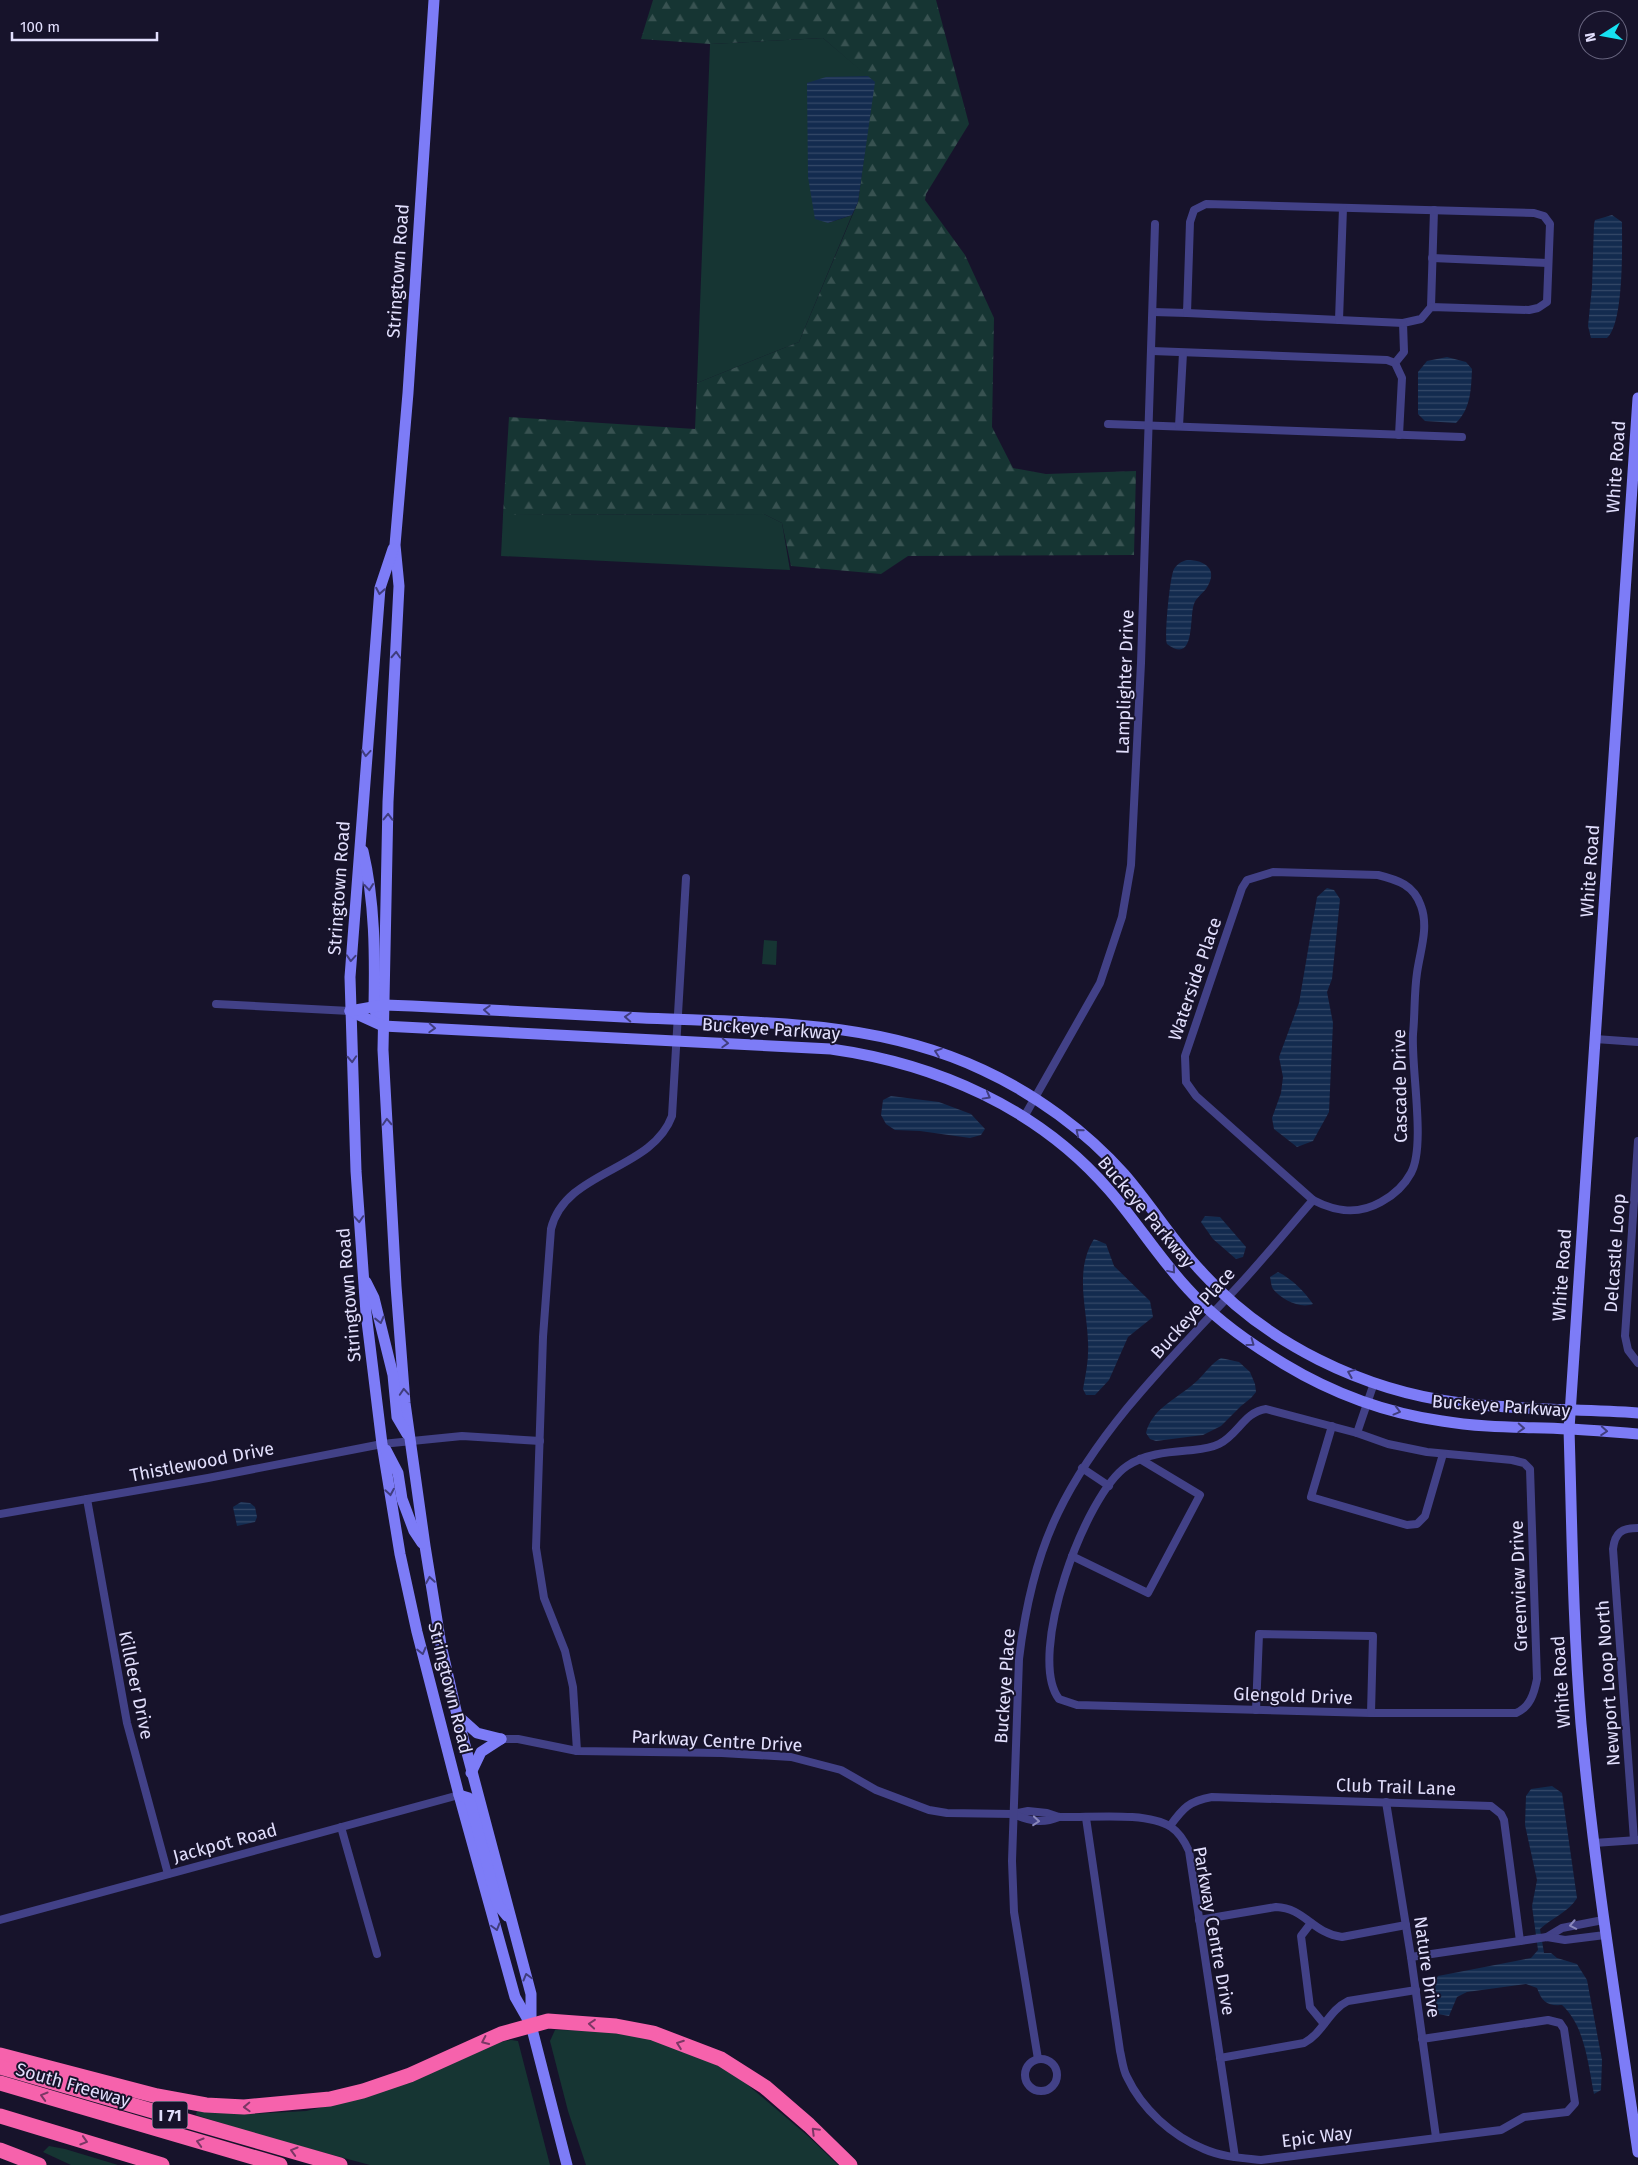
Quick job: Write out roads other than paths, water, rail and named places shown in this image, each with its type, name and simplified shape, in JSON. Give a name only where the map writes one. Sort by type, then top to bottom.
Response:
[{"type":"highway","points":[[0,2055],[158,2096],[206,2105],[244,2107],[330,2099],[363,2091],[410,2075],[501,2034],[548,2021],[616,2026],[652,2034],[721,2059],[765,2087],[809,2124],[850,2165]]},
{"type":"highway","name":"I 71","points":[[0,2067],[340,2165]]},
{"type":"highway","name":"South Freeway","points":[[0,2083],[280,2165]]},
{"type":"highway","points":[[0,2116],[162,2165]]},
{"type":"highway","points":[[0,2150],[39,2165]]},
{"type":"street","name":"Stringtown Road","points":[[434,0],[408,393],[395,545],[399,586],[379,1006],[383,1026],[396,1286],[405,1403],[441,1645],[471,1773],[531,1994],[531,2025],[567,2165]]},
{"type":"street","points":[[1187,313],[1190,222],[1194,210],[1206,204],[1534,213],[1544,216],[1550,224],[1547,302],[1538,308],[1530,310],[1431,307]]},
{"type":"street","points":[[1339,320],[1343,208]]},
{"type":"street","points":[[1153,312],[1403,322],[1421,319],[1431,307],[1434,210]]},
{"type":"street","name":"Lamplighter Drive","points":[[1024,1117],[1100,983],[1122,917],[1131,865],[1137,776],[1155,224]]},
{"type":"street","points":[[1432,258],[1548,263]]},
{"type":"street","points":[[1396,363],[1404,352],[1403,322]]},
{"type":"street","points":[[1152,351],[1387,360],[1396,363],[1402,378],[1399,435]]},
{"type":"street","points":[[1180,426],[1183,353]]},
{"type":"street","name":"White Road","points":[[1638,398],[1569,1429],[1576,1660],[1603,1920],[1638,2152]]},
{"type":"street","points":[[1108,424],[1462,437]]},
{"type":"street","name":"Stringtown Road","points":[[395,545],[380,588],[350,977],[356,1171],[363,1275],[382,1444],[400,1554],[417,1632],[459,1796],[515,1997],[531,2025]]},
{"type":"street","points":[[360,839],[368,872],[379,1006]]},
{"type":"street","name":"Waterside Place","points":[[1313,1200],[1196,1096],[1186,1082],[1185,1056],[1242,888],[1248,880],[1273,872],[1378,875],[1394,879],[1410,887]]},
{"type":"street","points":[[577,1751],[573,1687],[566,1651],[544,1598],[536,1548],[543,1337],[549,1249],[553,1219],[559,1208],[572,1196],[655,1143],[666,1131],[672,1116],[686,878]]},
{"type":"street","name":"Cascade Drive","points":[[1313,1200],[1327,1207],[1342,1211],[1358,1211],[1376,1205],[1401,1188],[1412,1173],[1416,1161],[1418,1140],[1413,1046],[1417,975],[1424,926],[1421,906],[1410,887]]},
{"type":"street","name":"Buckeye Parkway","points":[[216,1004],[350,1011],[379,1006],[677,1019],[825,1028],[889,1037],[968,1063],[1035,1099],[1094,1144],[1123,1173],[1183,1252],[1228,1297],[1268,1329],[1327,1364],[1374,1383],[1415,1394],[1461,1403],[1638,1413]]},
{"type":"street","name":"Buckeye Parkway","points":[[350,1011],[383,1026],[676,1040],[831,1050],[890,1059],[949,1078],[978,1091],[1024,1117],[1049,1134],[1077,1158],[1108,1189],[1167,1266],[1212,1313],[1255,1346],[1314,1380],[1367,1402],[1413,1416],[1472,1425],[1638,1434]]},
{"type":"street","points":[[1595,1039],[1638,1042]]},
{"type":"street","name":"Delcastle Loop","points":[[1638,1141],[1635,1240],[1625,1336],[1628,1350],[1638,1363]]},
{"type":"street","name":"Buckeye Place","points":[[1038,2059],[1014,1912],[1012,1861],[1019,1659],[1022,1631],[1036,1571],[1057,1514],[1082,1468],[1115,1424],[1313,1200]]},
{"type":"street","points":[[363,1275],[374,1298],[393,1375],[397,1417],[410,1440]]},
{"type":"street","points":[[1357,1433],[1374,1383]]},
{"type":"street","points":[[1140,1459],[1200,1495],[1148,1593],[1072,1556],[1096,1506],[1118,1472],[1140,1459],[1169,1452],[1212,1448],[1230,1437],[1250,1414],[1261,1410],[1272,1409],[1357,1433],[1388,1444],[1443,1454],[1425,1516],[1417,1524],[1407,1525],[1311,1497],[1332,1426]]},
{"type":"street","name":"Thistlewood Drive","points":[[0,1514],[208,1478],[271,1464],[410,1440],[462,1436],[540,1441]]},
{"type":"street","points":[[382,1444],[398,1472],[402,1499],[414,1531],[425,1546]]},
{"type":"street","name":"Greenview Drive","points":[[1443,1454],[1512,1460],[1524,1463],[1530,1470],[1537,1680],[1533,1696],[1526,1707]]},
{"type":"street","points":[[1082,1468],[1109,1486]]},
{"type":"street","name":"Killdeer Drive","points":[[87,1499],[127,1723],[168,1874]]},
{"type":"street","name":"Newport Loop North","points":[[1636,1840],[1613,1549],[1618,1535],[1626,1528],[1638,1528]]},
{"type":"street","name":"Glengold Drive","points":[[1072,1556],[1058,1598],[1048,1663],[1053,1689],[1059,1699],[1077,1705],[1371,1713],[1516,1713],[1526,1707]]},
{"type":"street","points":[[1256,1710],[1259,1634],[1373,1636],[1371,1713]]},
{"type":"street","points":[[457,1716],[477,1733],[500,1740]]},
{"type":"street","name":"Parkway Centre Drive","points":[[500,1740],[518,1739],[577,1751],[722,1753],[791,1757],[841,1770],[876,1790],[929,1810],[947,1813],[1013,1814],[1030,1821],[1048,1821],[1059,1817],[1141,1818],[1170,1826],[1184,1841],[1189,1851],[1235,2157]]},
{"type":"street","points":[[471,1773],[481,1752],[500,1740]]},
{"type":"street","points":[[459,1796],[469,1798],[498,1905],[511,1920]]},
{"type":"street","name":"Jackpot Road","points":[[0,1920],[459,1796]]},
{"type":"street","name":"Club Trail Lane","points":[[1170,1826],[1188,1804],[1212,1797],[1486,1804],[1497,1809],[1504,1820],[1520,1941]]},
{"type":"street","name":"Nature Drive","points":[[1386,1802],[1416,1990],[1436,2137]]},
{"type":"street","name":"Epic Way","points":[[1086,1818],[1120,2051],[1126,2076],[1155,2116],[1172,2132],[1205,2150],[1235,2157],[1261,2160],[1501,2130],[1524,2117],[1567,2112],[1575,2103],[1564,2028],[1560,2022],[1548,2020],[1422,2038]]},
{"type":"street","points":[[341,1827],[377,1954]]},
{"type":"street","points":[[1594,1843],[1636,1840]]},
{"type":"street","points":[[1199,1920],[1286,1907],[1295,1910],[1322,1932],[1342,1936],[1406,1925]]},
{"type":"street","points":[[1547,1937],[1562,1928],[1603,1920]]},
{"type":"street","points":[[1311,1923],[1301,1936],[1307,1989],[1310,2007],[1324,2024]]},
{"type":"street","points":[[1411,1958],[1547,1937],[1565,1940],[1605,1935]]},
{"type":"street","points":[[1220,2058],[1304,2042],[1312,2038],[1340,2004],[1348,2000],[1416,1990]]},
{"type":"street","points":[[1038,2059],[1049,2061],[1056,2069],[1056,2080],[1050,2088],[1045,2090],[1035,2090],[1027,2083],[1025,2078],[1029,2064],[1038,2059]]},
{"type":"water","points":[[868,76],[875,82],[858,202],[852,215],[828,223],[815,219],[808,177],[807,83],[826,77]]},
{"type":"water","points":[[1612,215],[1622,222],[1622,266],[1617,317],[1613,330],[1607,338],[1591,338],[1588,326],[1592,287],[1594,224],[1595,220]]},
{"type":"water","points":[[1447,357],[1466,362],[1472,369],[1470,391],[1465,411],[1456,423],[1425,421],[1418,414],[1418,372],[1427,361]]},
{"type":"water","points":[[1194,560],[1205,564],[1211,571],[1211,576],[1206,589],[1194,604],[1190,637],[1187,644],[1183,649],[1176,649],[1167,644],[1166,639],[1169,594],[1174,569],[1180,563]]},
{"type":"water","points":[[1327,888],[1334,890],[1340,899],[1332,979],[1327,992],[1333,1023],[1329,1112],[1313,1141],[1297,1147],[1274,1129],[1272,1118],[1281,1093],[1283,1077],[1279,1057],[1299,1003],[1317,897]]},
{"type":"water","points":[[891,1096],[939,1102],[971,1114],[985,1129],[981,1135],[970,1138],[920,1131],[895,1130],[886,1124],[881,1115],[883,1100]]},
{"type":"water","points":[[1205,1216],[1220,1217],[1246,1247],[1243,1257],[1236,1259],[1213,1239],[1201,1222]]},
{"type":"water","points":[[1094,1239],[1106,1244],[1114,1266],[1150,1301],[1153,1317],[1128,1337],[1109,1380],[1095,1395],[1086,1395],[1083,1389],[1088,1348],[1083,1276],[1084,1264]]},
{"type":"water","points":[[1278,1272],[1306,1294],[1313,1304],[1297,1304],[1286,1300],[1277,1293],[1272,1288],[1270,1277]]},
{"type":"water","points":[[1221,1358],[1239,1362],[1250,1372],[1256,1392],[1251,1398],[1221,1426],[1203,1435],[1156,1441],[1150,1439],[1146,1433],[1154,1416],[1198,1380],[1211,1365]]},
{"type":"water","points":[[241,1502],[250,1503],[255,1507],[257,1517],[255,1522],[237,1526],[233,1507]]},
{"type":"water","points":[[1552,1786],[1562,1793],[1577,1898],[1565,1911],[1540,1929],[1544,1953],[1551,1953],[1557,1958],[1577,1964],[1587,1980],[1602,2060],[1601,2090],[1594,2094],[1581,2034],[1576,2024],[1562,2005],[1552,2005],[1543,2000],[1537,1988],[1526,1984],[1467,1992],[1457,1997],[1449,2016],[1438,2014],[1433,1985],[1438,1976],[1531,1958],[1538,1950],[1532,1906],[1537,1880],[1525,1825],[1526,1796],[1531,1789]]}]
